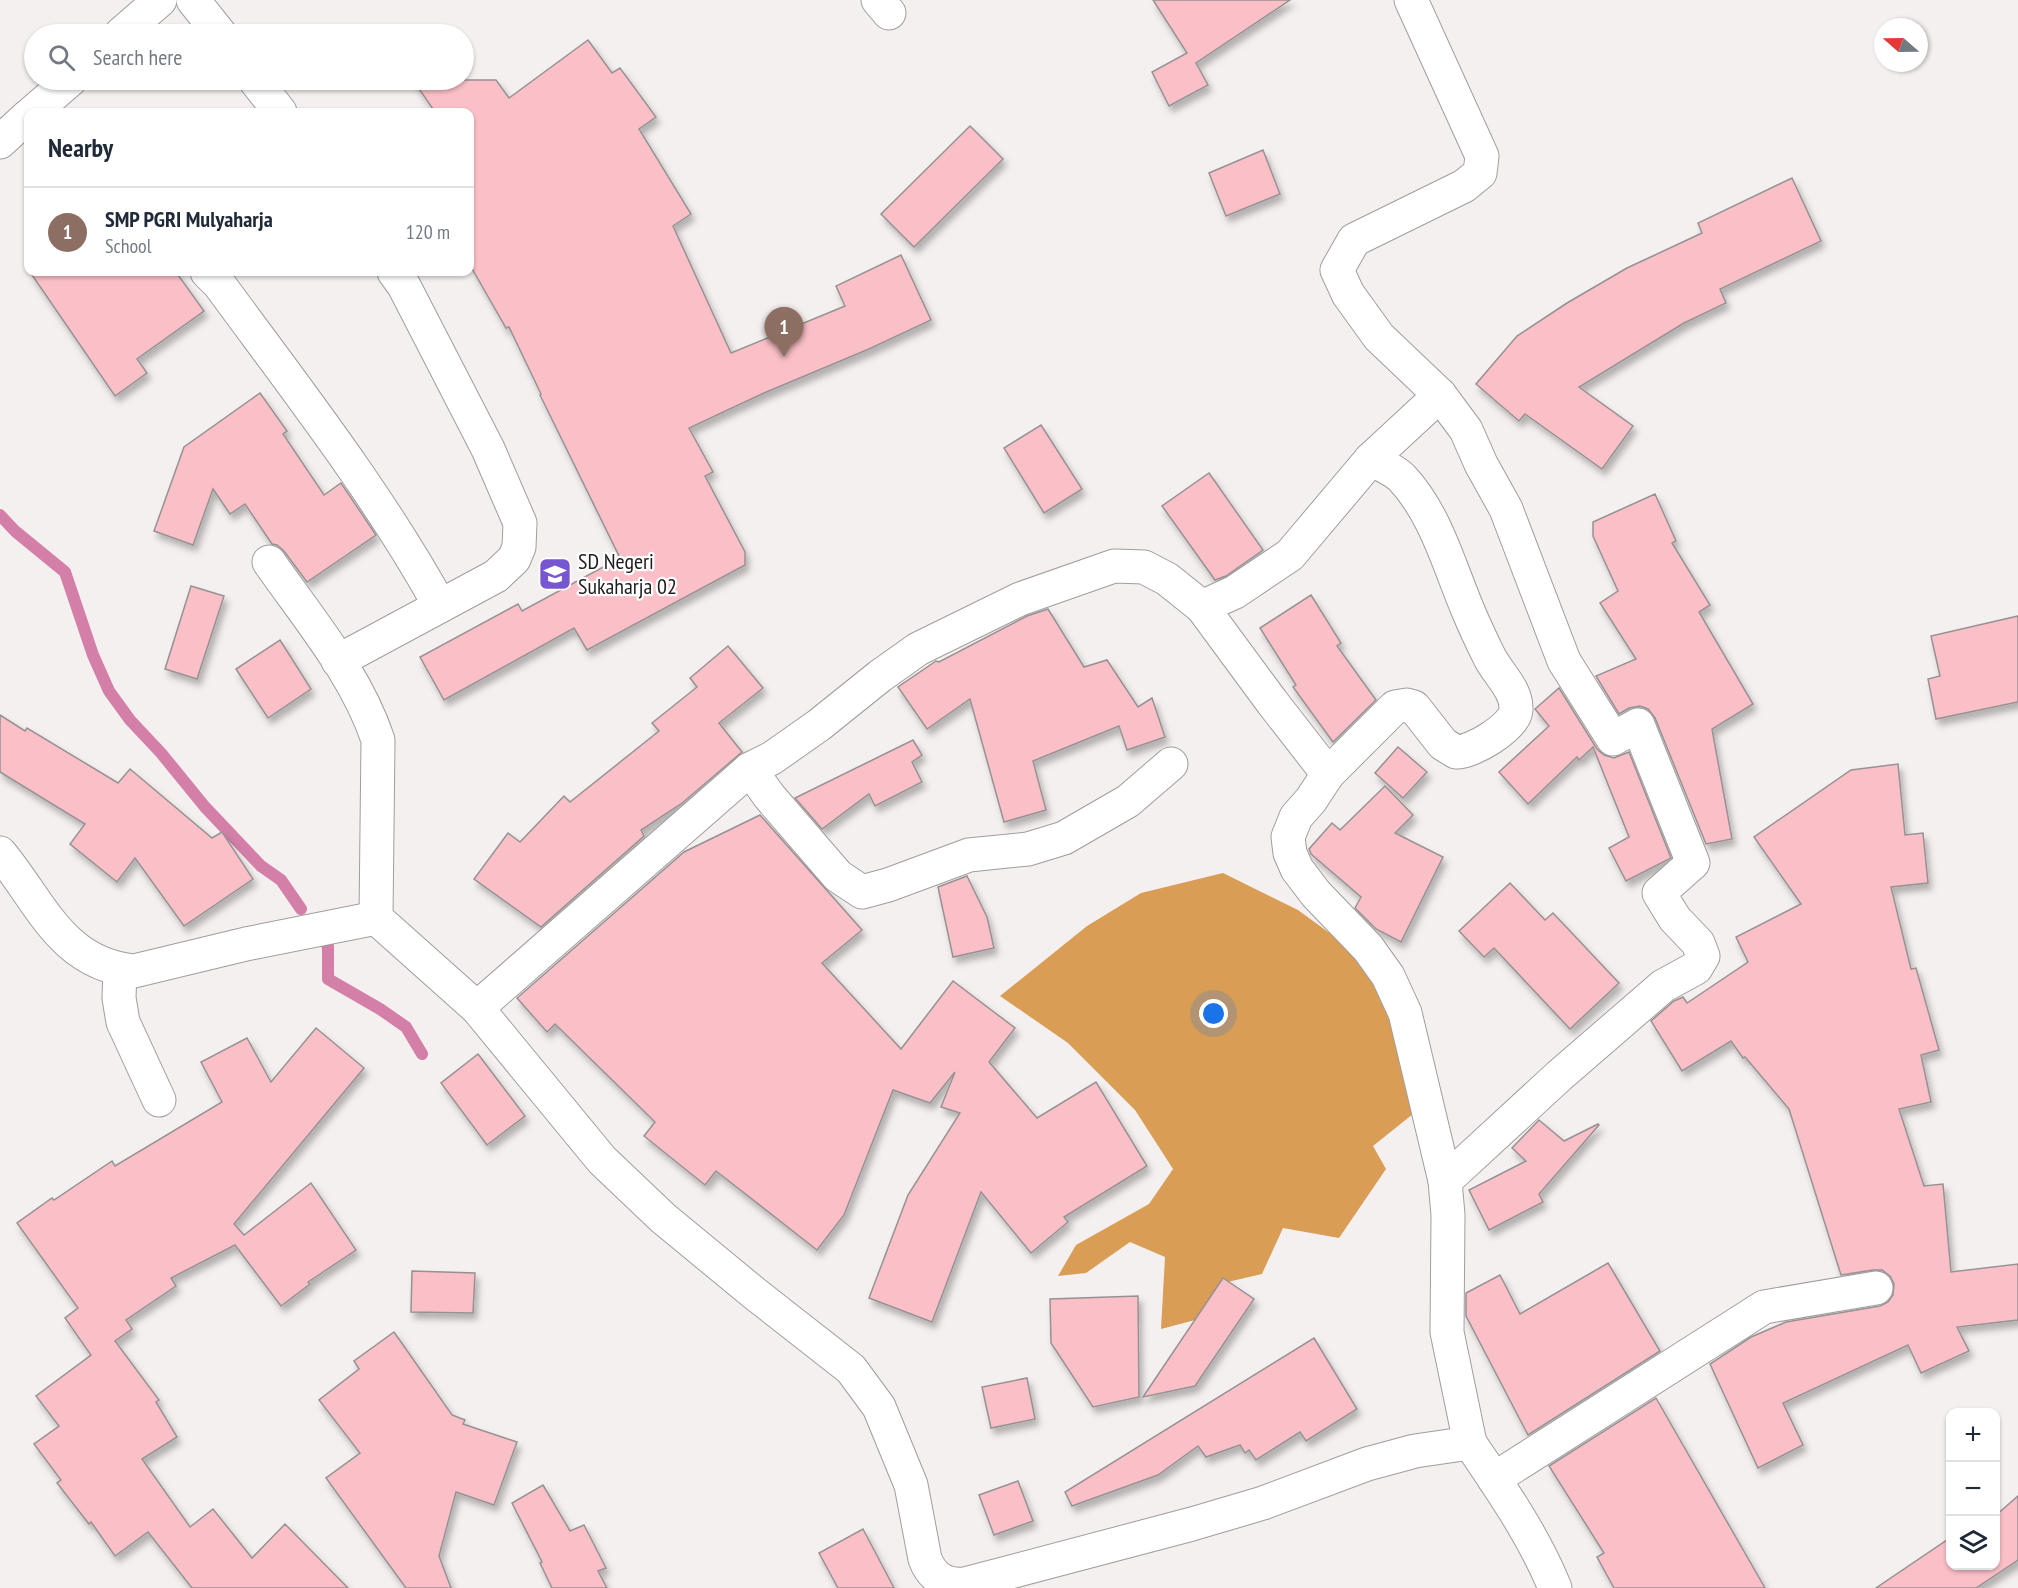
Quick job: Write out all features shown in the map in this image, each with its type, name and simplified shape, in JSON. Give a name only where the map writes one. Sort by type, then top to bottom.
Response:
[{"type":"street","points":[[132,24],[160,0]]},
{"type":"street","points":[[193,0],[212,24]]},
{"type":"street","points":[[1411,0],[1482,156],[1480,173],[1464,186],[1354,240],[1337,270],[1348,294],[1379,336],[1440,395],[1466,430],[1506,510],[1564,661],[1613,739],[1638,725],[1693,863],[1659,893],[1675,919],[1698,944],[1703,956],[1696,968],[1663,986],[1445,1181]]},
{"type":"street","points":[[38,108],[58,90]]},
{"type":"street","points":[[263,90],[277,108]]},
{"type":"street","points":[[0,142],[24,120]]},
{"type":"street","points":[[220,276],[365,484],[410,552],[440,606]]},
{"type":"street","points":[[339,661],[506,568],[514,559],[519,547],[520,524],[488,449],[396,276]]},
{"type":"street","points":[[1202,607],[1235,592],[1290,555],[1371,459],[1440,395]]},
{"type":"street","points":[[1371,459],[1401,477],[1425,512],[1451,563],[1467,609],[1486,650],[1515,699],[1516,711],[1514,720],[1507,727],[1473,748],[1459,752],[1443,744],[1414,707],[1407,705],[1395,707],[1328,774],[1311,800],[1296,817],[1288,837],[1290,853],[1298,869],[1316,894],[1368,948],[1388,976],[1405,1013],[1445,1181],[1448,1215],[1448,1332],[1470,1443],[1545,1564],[1555,1588]]},
{"type":"street","points":[[269,562],[339,661],[370,716],[378,740],[376,918],[477,1008],[602,1160],[663,1218],[851,1369],[879,1407],[911,1485],[928,1568],[936,1578],[948,1584],[964,1584],[1263,1503],[1367,1464],[1414,1452],[1470,1443]]},
{"type":"street","points":[[477,1008],[750,769],[771,758],[819,725],[918,649],[1020,599],[1114,566],[1144,567],[1167,579],[1202,607],[1328,774]]},
{"type":"street","points":[[750,769],[769,796],[838,876],[862,892],[888,885],[969,855],[1028,849],[1064,838],[1128,801],[1171,764]]},
{"type":"street","points":[[0,853],[56,932],[87,956],[120,970],[134,971],[246,944],[376,918]]},
{"type":"street","points":[[120,970],[119,998],[123,1022],[159,1100]]},
{"type":"street","points":[[1494,1479],[1764,1307],[1876,1288]]},
{"type":"shaded area","points":[[1223,873],[1298,910],[1339,940],[1388,984],[1423,1106],[1373,1146],[1386,1169],[1339,1238],[1283,1228],[1262,1274],[1219,1284],[1199,1319],[1161,1329],[1165,1257],[1130,1242],[1086,1273],[1058,1276],[1076,1245],[1149,1204],[1173,1169],[1135,1110],[1068,1043],[1000,996],[1087,926],[1141,893]]},
{"type":"building","points":[[1153,0],[1290,0],[1196,63],[1208,85],[1169,106],[1152,72],[1187,53]]},
{"type":"building","points":[[588,40],[612,73],[620,68],[656,117],[639,129],[691,214],[673,226],[731,353],[845,306],[836,286],[901,255],[931,320],[689,428],[713,472],[705,476],[745,552],[745,565],[587,650],[574,628],[444,700],[420,657],[518,604],[522,611],[620,558],[509,327],[506,328],[474,272],[474,108],[432,108],[420,90],[474,90],[474,80],[496,80],[509,98]]},
{"type":"building","points":[[970,126],[1003,159],[914,247],[881,214]]},
{"type":"building","points":[[1263,150],[1280,194],[1226,216],[1209,173]]},
{"type":"building","points":[[1792,178],[1821,241],[1720,289],[1726,303],[1684,323],[1579,387],[1633,426],[1602,469],[1525,414],[1519,421],[1476,384],[1517,336],[1567,303],[1627,268],[1702,233],[1698,223]]},
{"type":"building","points":[[33,276],[179,276],[204,311],[137,359],[147,373],[115,396]]},
{"type":"building","points":[[260,393],[287,431],[283,434],[324,495],[341,483],[376,535],[307,582],[284,551],[272,544],[245,504],[230,514],[213,489],[193,545],[154,531],[184,447]]},
{"type":"building","points":[[1041,425],[1082,489],[1044,513],[1004,448]]},
{"type":"building","points":[[1209,473],[1263,550],[1226,576],[1215,580],[1162,506]]},
{"type":"building","points":[[1655,494],[1676,541],[1672,543],[1710,605],[1699,612],[1753,704],[1712,729],[1732,839],[1706,844],[1655,718],[1648,709],[1640,706],[1629,708],[1619,714],[1596,676],[1636,659],[1600,603],[1618,591],[1593,536],[1593,522]]},
{"type":"building","points":[[191,586],[224,596],[197,679],[165,669]]},
{"type":"building","points":[[1311,595],[1341,643],[1337,646],[1376,700],[1333,742],[1293,687],[1296,685],[1260,628]]},
{"type":"building","points":[[1048,609],[1084,667],[1107,660],[1138,707],[1152,698],[1165,737],[1127,750],[1119,726],[1033,761],[1046,810],[1004,822],[970,699],[927,729],[898,687],[936,661],[939,662],[1027,616]]},
{"type":"building","points":[[2018,616],[2018,702],[1936,719],[1928,679],[1940,676],[1931,636]]},
{"type":"building","points":[[280,640],[311,689],[268,718],[236,669]]},
{"type":"building","points":[[728,646],[763,688],[719,723],[742,752],[681,804],[641,830],[644,836],[541,927],[474,879],[508,833],[520,842],[564,796],[570,802],[659,731],[652,723],[697,687],[690,678]]},
{"type":"building","points":[[1559,688],[1597,749],[1604,755],[1614,758],[1629,752],[1671,858],[1626,881],[1609,848],[1629,837],[1593,747],[1579,760],[1577,757],[1528,804],[1499,772],[1549,726],[1535,709]]},
{"type":"building","points":[[0,715],[25,731],[27,728],[118,783],[130,769],[212,838],[222,832],[253,879],[184,926],[135,858],[117,882],[70,844],[85,824],[0,772]]},
{"type":"building","points":[[913,740],[922,755],[912,762],[922,782],[875,806],[869,794],[822,829],[795,798]]},
{"type":"building","points":[[1398,747],[1427,772],[1403,798],[1375,773]]},
{"type":"building","points":[[1898,764],[1905,835],[1923,833],[1928,883],[1891,887],[1911,969],[1916,968],[1939,1050],[1921,1055],[1931,1102],[1899,1109],[1924,1186],[1943,1184],[1951,1272],[2018,1264],[2018,1320],[1957,1327],[1969,1351],[1921,1373],[1908,1345],[1783,1403],[1803,1445],[1758,1468],[1710,1364],[1751,1337],[1786,1322],[1880,1306],[1888,1302],[1893,1295],[1894,1284],[1890,1276],[1882,1270],[1841,1275],[1789,1109],[1745,1057],[1743,1058],[1731,1041],[1682,1071],[1651,1021],[1674,1001],[1683,997],[1687,1003],[1748,962],[1736,937],[1801,904],[1754,837],[1851,770]]},
{"type":"building","points":[[1385,786],[1413,815],[1395,833],[1443,857],[1401,942],[1376,929],[1355,908],[1361,897],[1311,854],[1309,849],[1332,823],[1340,830]]},
{"type":"building","points":[[760,815],[862,930],[822,963],[901,1049],[953,981],[1015,1028],[989,1062],[1037,1118],[1096,1082],[1147,1166],[1064,1217],[1068,1222],[1031,1253],[981,1192],[932,1322],[869,1298],[908,1195],[960,1113],[941,1107],[955,1072],[930,1103],[893,1090],[844,1215],[817,1250],[716,1171],[705,1185],[644,1136],[655,1122],[555,1024],[547,1032],[517,998],[684,852]]},
{"type":"building","points":[[967,876],[987,917],[994,948],[953,957],[938,887]]},
{"type":"building","points":[[1510,883],[1545,920],[1553,913],[1619,983],[1570,1029],[1494,948],[1484,957],[1459,931]]},
{"type":"building","points":[[316,1028],[364,1068],[234,1224],[244,1235],[311,1183],[356,1250],[308,1282],[310,1284],[281,1306],[235,1245],[171,1278],[176,1286],[126,1320],[132,1329],[115,1341],[159,1400],[156,1402],[177,1437],[142,1459],[190,1527],[213,1509],[252,1558],[285,1524],[348,1588],[192,1588],[148,1532],[115,1556],[91,1522],[89,1524],[57,1483],[61,1480],[34,1444],[59,1426],[36,1396],[91,1355],[65,1318],[78,1308],[17,1223],[52,1198],[54,1200],[112,1161],[115,1166],[222,1102],[201,1062],[247,1038],[271,1082]]},
{"type":"building","points":[[478,1054],[525,1116],[487,1145],[441,1083]]},
{"type":"building","points":[[1539,1120],[1564,1141],[1599,1125],[1539,1194],[1543,1202],[1489,1230],[1469,1190],[1526,1161],[1512,1148]]},
{"type":"building","points":[[1608,1263],[1660,1351],[1528,1435],[1466,1316],[1466,1293],[1500,1275],[1520,1314]]},
{"type":"building","points":[[412,1271],[475,1273],[473,1313],[411,1312]]},
{"type":"building","points":[[1223,1278],[1254,1299],[1195,1386],[1143,1397]]},
{"type":"building","points":[[1138,1296],[1139,1397],[1093,1407],[1051,1343],[1050,1299]]},
{"type":"building","points":[[394,1332],[452,1415],[465,1420],[463,1424],[517,1442],[494,1505],[456,1492],[439,1556],[451,1588],[406,1588],[326,1478],[360,1453],[319,1400],[359,1369],[354,1361]]},
{"type":"building","points":[[1314,1338],[1357,1409],[1306,1441],[1300,1432],[1256,1460],[1249,1450],[1245,1453],[1240,1445],[1206,1457],[1198,1446],[1158,1475],[1072,1506],[1065,1492]]},
{"type":"building","points":[[1027,1378],[1035,1419],[991,1428],[982,1387]]},
{"type":"building","points":[[1656,1398],[1765,1588],[1614,1588],[1597,1557],[1604,1553],[1549,1466]]},
{"type":"building","points":[[1018,1481],[1033,1521],[994,1535],[979,1495]]},
{"type":"building","points":[[543,1485],[570,1531],[584,1525],[606,1568],[598,1571],[607,1588],[552,1588],[540,1563],[542,1562],[512,1503]]},
{"type":"building","points":[[2018,1496],[2018,1560],[1976,1588],[1876,1588],[1946,1541],[1946,1570],[2000,1570],[2000,1512]]},
{"type":"building","points":[[863,1529],[894,1588],[838,1588],[819,1553]]},
{"type":"waterway","points":[[0,515],[15,531],[65,572],[93,655],[109,691],[130,720],[161,753],[205,807],[261,866],[281,880],[301,909]]},
{"type":"waterway","points":[[324,941],[328,946],[328,979],[406,1027],[422,1054]]},
{"type":"place","name":"SMP PGRI Mulyaharja","points":[[784,357]]},
{"type":"place","name":"SD Negeri Sukaharja 02","points":[[555,574]]}]
